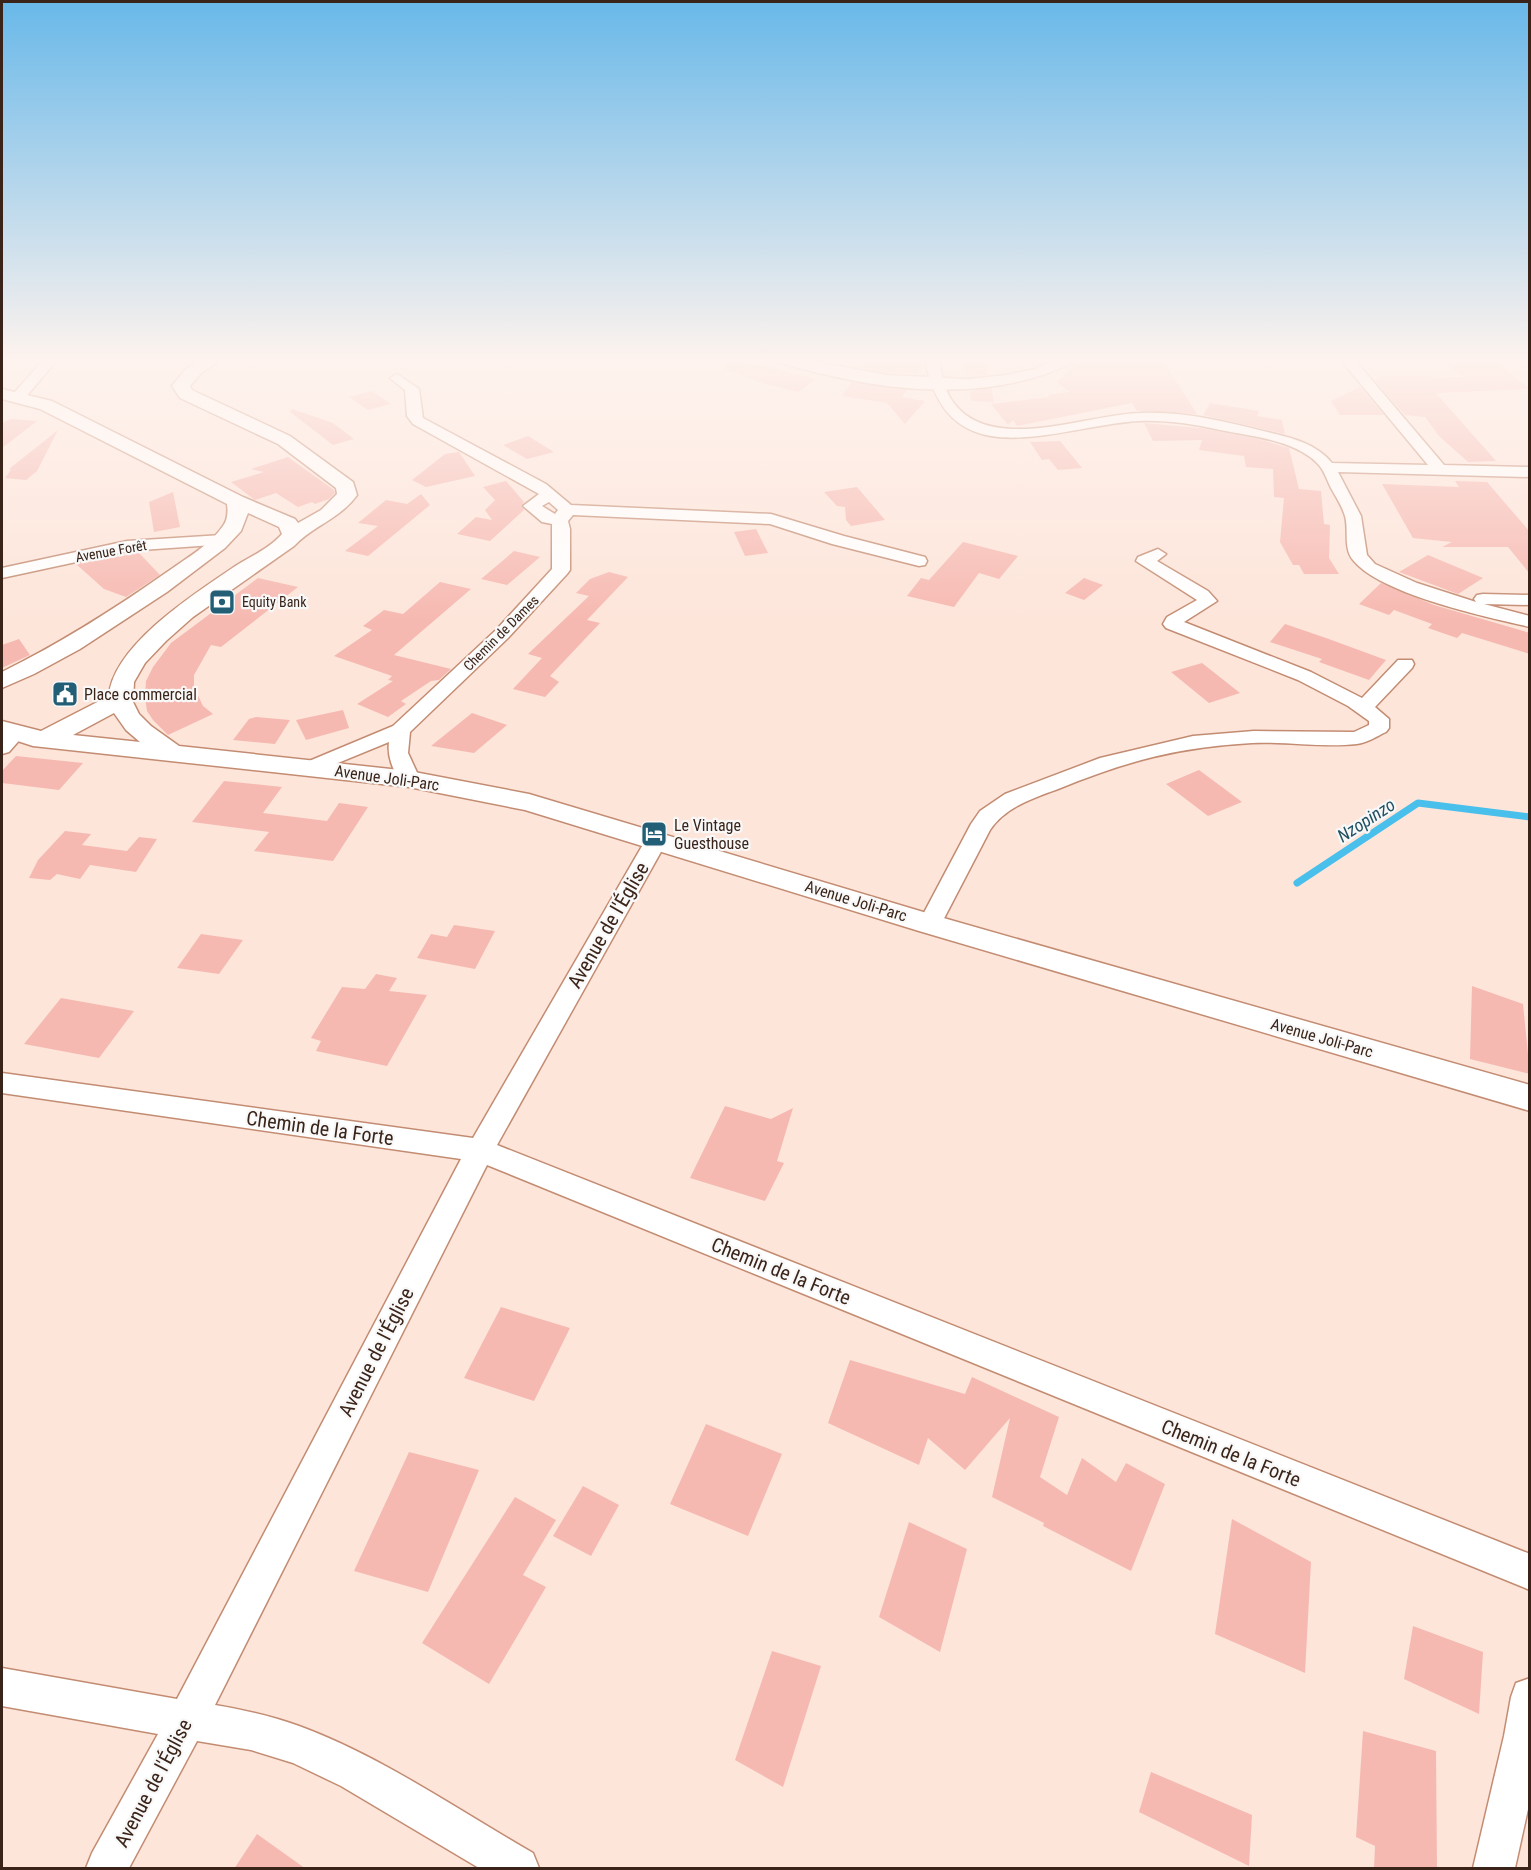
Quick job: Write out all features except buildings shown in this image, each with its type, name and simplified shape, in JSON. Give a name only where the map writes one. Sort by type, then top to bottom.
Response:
[{"type":"street","points":[[128,446],[290,529]]},
{"type":"street","points":[[290,529],[340,504],[347,495],[346,486],[292,446]]},
{"type":"street","points":[[465,446],[540,487],[549,495],[531,506],[548,519],[562,514],[771,519],[837,540],[919,561]]},
{"type":"street","points":[[1297,446],[1323,459],[1328,467],[1353,517],[1358,555],[1364,563],[1384,576],[1444,598],[1530,622]]},
{"type":"street","points":[[1420,446],[1441,471]]},
{"type":"street","points":[[1328,467],[1530,472]]},
{"type":"street","points":[[2,681],[62,652],[138,604],[222,540],[236,521],[238,513],[236,501]]},
{"type":"street","name":"Chemin de Dames","points":[[400,730],[502,634],[558,575],[561,570],[563,548],[562,514]]},
{"type":"street","points":[[172,753],[127,716],[120,700],[121,686],[127,670],[139,654],[178,617],[287,542],[290,529]]},
{"type":"street","name":"Avenue Forêt","points":[[2,573],[127,546],[222,540]]},
{"type":"street","points":[[930,924],[979,829],[988,816],[1013,799],[1107,762],[1193,742],[1254,737],[1357,738],[1379,728],[1379,719],[1364,707],[1278,663],[1172,624],[1173,621],[1208,601],[1203,595],[1144,561],[1158,554]]},
{"type":"street","points":[[1444,598],[1530,600]]},
{"type":"street","points":[[138,604],[178,617]]},
{"type":"street","points":[[1364,707],[1405,664]]},
{"type":"street","points":[[16,737],[120,700]]},
{"type":"street","points":[[309,768],[400,730],[398,753],[409,779]]},
{"type":"street","name":"Avenue Joli-Parc","points":[[16,737],[409,779],[520,800],[930,924],[1530,1098]]},
{"type":"street","name":"Avenue de l'Église","points":[[107,1869],[187,1720],[480,1150],[656,841]]},
{"type":"street","name":"Chemin de la Forte","points":[[2,1083],[480,1150],[1530,1572]]},
{"type":"street","points":[[2,1687],[251,1731],[298,1745],[355,1772],[518,1869]]},
{"type":"street","points":[[1494,1869],[1524,1736],[1530,1698]]},
{"type":"waterway","name":"Nzopinzo","points":[[1297,883],[1418,803],[1530,817]]},
{"type":"place","name":"Equity Bank","points":[[222,602]]},
{"type":"place","name":"Place commercial","points":[[65,694]]},
{"type":"place","name":"Le Vintage Guesthouse","points":[[654,834]]}]
